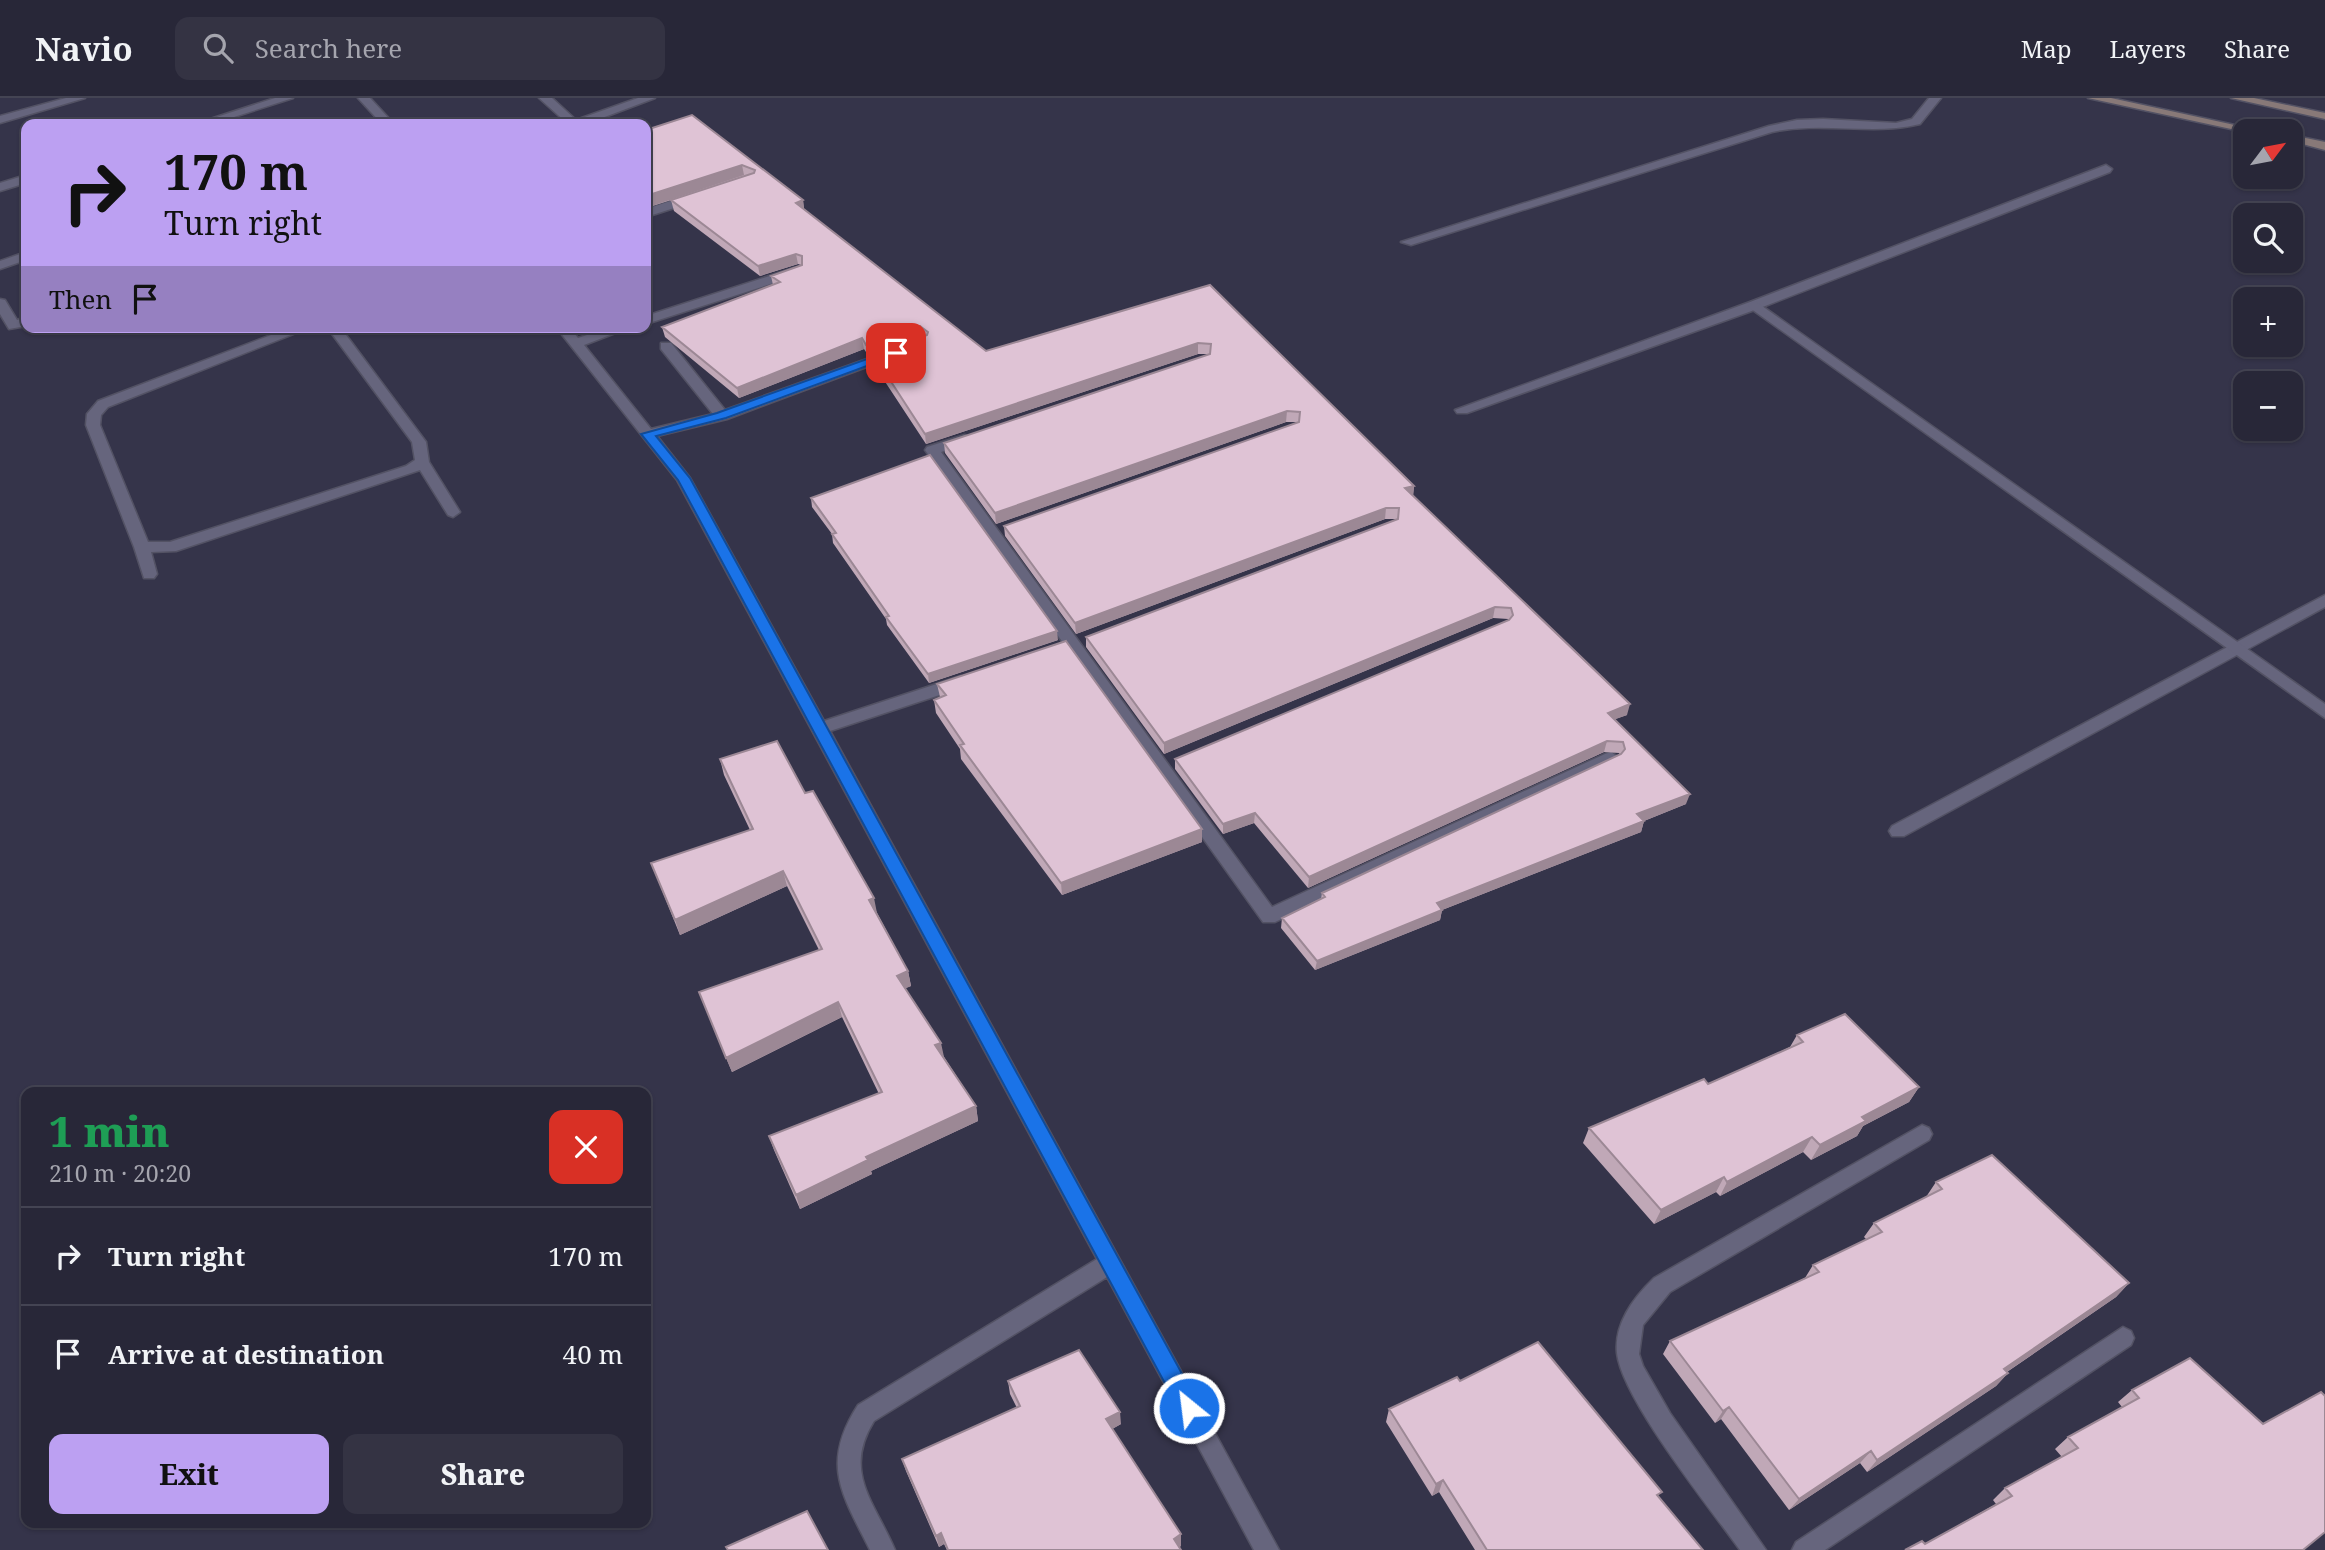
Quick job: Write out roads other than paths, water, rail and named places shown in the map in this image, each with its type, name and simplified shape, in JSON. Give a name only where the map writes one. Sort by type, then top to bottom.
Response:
[{"type":"main road","points":[[2094,98],[2233,126]]},
{"type":"main road","points":[[2236,98],[2325,116]]},
{"type":"main road","points":[[2303,141],[2325,146]]},
{"type":"street","points":[[0,120],[79,98]]},
{"type":"street","points":[[218,119],[287,98]]},
{"type":"street","points":[[364,98],[379,119]]},
{"type":"street","points":[[545,98],[569,119]]},
{"type":"street","points":[[589,119],[649,98]]},
{"type":"street","points":[[1407,242],[1797,122],[1878,127],[1909,124],[1923,116],[1935,98]]},
{"type":"street","points":[[1462,410],[1755,305],[2106,169]]},
{"type":"street","points":[[0,187],[21,181]]},
{"type":"street","points":[[651,211],[710,193]]},
{"type":"street","points":[[0,265],[21,258]]},
{"type":"street","points":[[651,318],[797,271]]},
{"type":"street","points":[[0,303],[13,326]]},
{"type":"street","points":[[1755,305],[2325,712]]},
{"type":"street","points":[[149,575],[142,547],[93,425],[94,414],[103,404],[289,333]]},
{"type":"street","points":[[337,333],[419,442],[422,462],[453,512]]},
{"type":"street","points":[[567,333],[683,478],[1267,1550]]},
{"type":"street","points":[[575,344],[607,333]]},
{"type":"street","points":[[666,346],[722,416]]},
{"type":"street","points":[[648,434],[722,416],[848,373],[908,348]]},
{"type":"street","points":[[984,433],[932,450],[1000,531],[1080,640],[1167,762],[1269,917],[1611,758]]},
{"type":"street","points":[[142,547],[171,547],[411,469],[422,462]]},
{"type":"street","points":[[1898,831],[2325,600]]},
{"type":"street","points":[[1048,652],[1080,640]]},
{"type":"street","points":[[820,728],[972,678]]},
{"type":"street","points":[[1754,1550],[1652,1405],[1628,1358],[1630,1328],[1641,1304],[1662,1285],[1922,1134]]},
{"type":"street","points":[[883,1550],[850,1482],[846,1454],[852,1431],[866,1413],[1110,1263]]},
{"type":"street","points":[[1804,1550],[2123,1338]]}]
